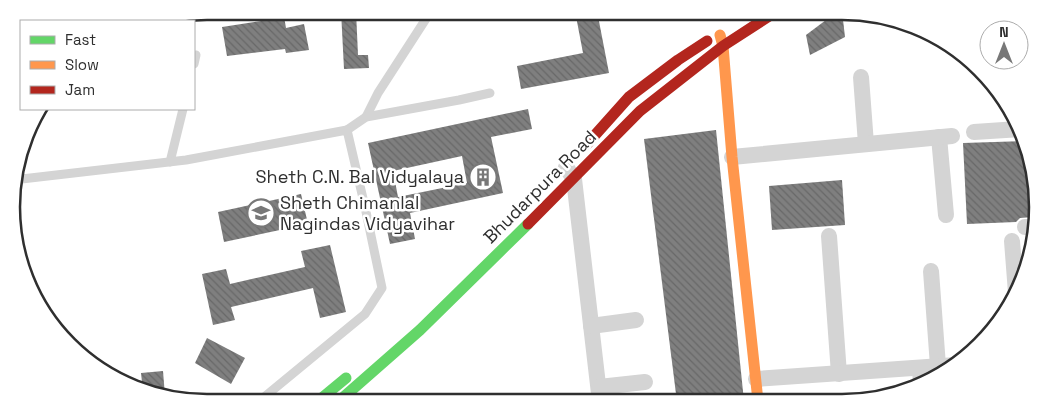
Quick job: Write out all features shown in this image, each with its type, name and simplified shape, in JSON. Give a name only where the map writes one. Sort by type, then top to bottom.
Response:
[{"type":"street","name":"Bhudarpura Road","points":[[570,167],[723,46],[763,20]]},
{"type":"street","name":"Bhudarpura Road","points":[[343,394],[420,330],[469,282],[629,97],[678,60],[723,30],[723,46]]},
{"type":"street","points":[[723,46],[732,157],[757,394]]},
{"type":"street","points":[[861,77],[866,144]]},
{"type":"street","points":[[974,132],[1012,129]]},
{"type":"street","points":[[732,157],[946,137],[946,216]]},
{"type":"street","points":[[570,167],[600,394],[646,382]]},
{"type":"street","points":[[829,236],[839,374]]},
{"type":"street","points":[[1012,241],[1015,279]]},
{"type":"street","points":[[756,380],[938,366],[930,271]]},
{"type":"street","points":[[459,272],[469,282]]},
{"type":"street","points":[[592,326],[636,320]]},
{"type":"street","name":"Bhudarpura Road","points":[[340,394],[358,367]]},
{"type":"street","points":[[920,368],[921,377]]},
{"type":"lane","points":[[366,117],[378,93],[425,20]]},
{"type":"lane","points":[[195,60],[196,55]]},
{"type":"lane","points":[[23,179],[170,162],[347,130],[366,117],[490,93]]},
{"type":"lane","points":[[170,162],[183,110]]},
{"type":"lane","points":[[268,394],[365,314],[382,288],[366,207],[347,130]]},
{"type":"building","points":[[285,20],[286,28],[304,24],[309,50],[286,53],[285,49],[227,56],[222,27],[261,21]]},
{"type":"building","points":[[341,20],[356,20],[358,55],[368,55],[369,68],[344,69]]},
{"type":"building","points":[[577,20],[599,20],[609,73],[521,89],[517,66],[583,53]]},
{"type":"building","points":[[826,20],[843,20],[845,37],[810,55],[806,35]]},
{"type":"building","name":"Sheth C.N. Bal Vidyalaya","points":[[528,109],[532,129],[491,137],[503,193],[410,213],[415,239],[390,244],[368,143]],"holes":[[[462,156],[467,183],[398,197],[393,171]]]},
{"type":"building","points":[[716,130],[743,394],[676,394],[644,139]]},
{"type":"building","points":[[1017,141],[1023,159],[1029,195],[1029,217],[1020,218],[1016,222],[967,224],[963,143]]},
{"type":"building","points":[[842,180],[845,225],[772,230],[769,186]]},
{"type":"building","points":[[301,194],[308,224],[224,242],[218,212]]},
{"type":"building","points":[[330,245],[346,312],[320,318],[313,288],[231,307],[235,320],[213,325],[202,274],[226,269],[230,284],[305,267],[301,251]]},
{"type":"building","points":[[207,338],[245,358],[231,384],[195,363]]},
{"type":"building","points":[[163,371],[164,389],[142,382],[141,373]]},
{"type":"traffic: fast","points":[[347,394],[420,330],[528,224]]},
{"type":"traffic: fast","points":[[327,394],[346,378]]},
{"type":"traffic: slow","points":[[720,35],[723,46],[732,157],[757,394]]},
{"type":"traffic: jam","points":[[528,224],[640,111],[723,46],[763,20]]},
{"type":"traffic: jam","points":[[587,144],[629,97],[707,41]]},
{"type":"place","name":"Sheth C.N. Bal Vidyalaya","points":[[483,177]]},
{"type":"place","name":"Sheth Chimanlal Nagindas Vidyavihar","points":[[261,213]]}]
